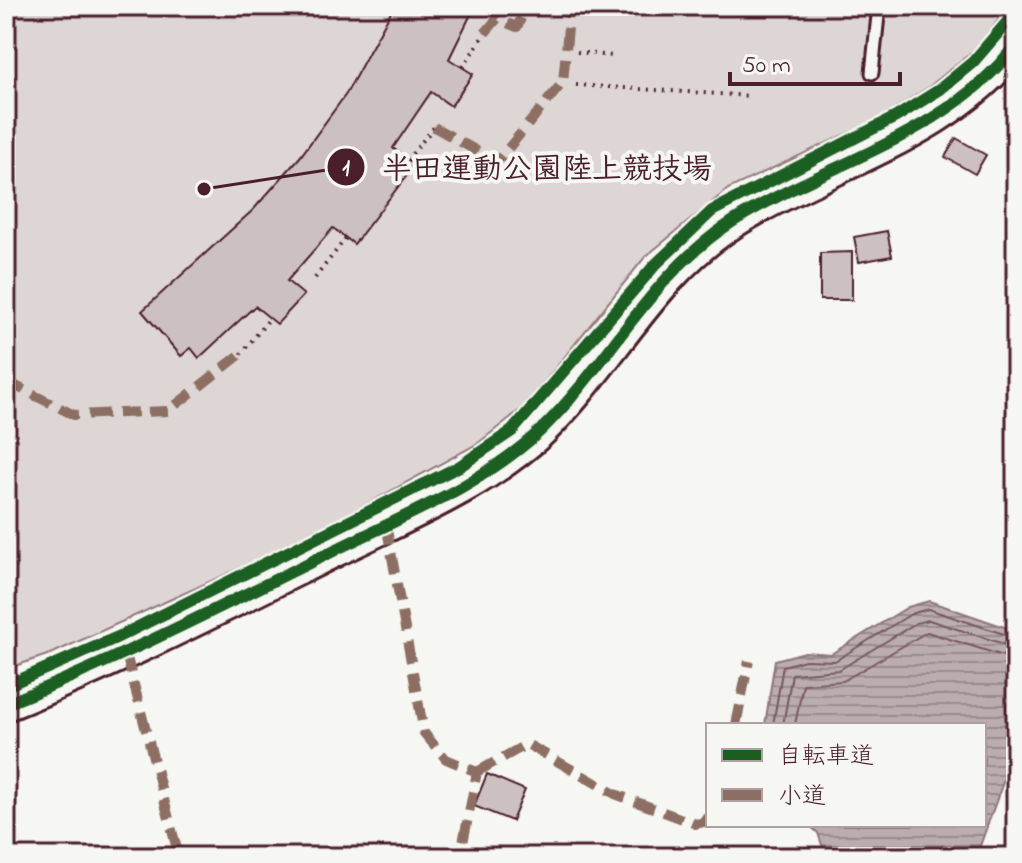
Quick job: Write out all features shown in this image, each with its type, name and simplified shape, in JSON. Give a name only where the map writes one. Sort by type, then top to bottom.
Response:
[{"type":"street","points":[[6,704],[126,654],[483,476],[541,430],[666,279],[693,253],[731,223],[940,113],[985,78],[1016,44]]},
{"type":"lane","points":[[872,73],[879,6]]},
{"type":"path","points":[[463,67],[485,33]]},
{"type":"path","points":[[577,52],[612,56]]},
{"type":"path","points":[[576,85],[751,96]]},
{"type":"path","points":[[407,160],[434,127]]},
{"type":"path","points":[[315,278],[346,238]]},
{"type":"path","points":[[241,354],[270,318]]},
{"type":"shaded area","points":[[6,6],[1008,6],[980,45],[930,86],[880,118],[728,189],[645,257],[525,406],[477,444],[303,539],[53,653],[6,669]]},
{"type":"water","points":[[929,601],[1016,631],[1016,746],[976,857],[826,857],[818,833],[811,827],[986,827],[986,723],[765,723],[775,660],[805,652],[831,654],[908,607]]},
{"type":"building","points":[[394,6],[475,6],[449,59],[473,74],[451,106],[431,92],[393,148],[415,165],[354,244],[333,228],[287,281],[304,295],[277,324],[255,306],[199,358],[191,348],[181,356],[142,311],[253,210],[300,157],[346,94]]},
{"type":"building","points":[[956,138],[986,155],[975,174],[945,157]]},
{"type":"building","points":[[887,231],[892,256],[859,262],[854,237]]},
{"type":"building","points":[[852,252],[852,300],[820,300],[820,253]]},
{"type":"building","points":[[487,774],[525,790],[512,821],[474,806]]},
{"type":"marked path","points":[[485,33],[497,19],[517,27],[527,6]]},
{"type":"marked path","points":[[434,127],[497,162],[563,82],[570,6]]},
{"type":"marked path","points":[[6,381],[74,415],[168,411],[241,354]]},
{"type":"marked path","points":[[386,524],[424,733],[446,759],[477,772],[463,843],[465,857]]},
{"type":"marked path","points":[[126,654],[179,857]]},
{"type":"marked path","points":[[736,723],[749,661]]},
{"type":"marked path","points":[[477,772],[527,744],[615,794],[696,824],[706,819]]},
{"type":"cycle path","points":[[6,686],[118,637],[460,466],[512,431],[655,265],[712,211],[896,117],[939,90],[973,62],[1016,12]]},
{"type":"cycle path","points":[[6,704],[90,669],[213,611],[416,511],[494,467],[541,430],[565,405],[654,294],[703,243],[767,202],[921,125],[957,102],[989,75],[1016,44]]},
{"type":"place","name":"半田運動公園陸上競技場","points":[[204,189]]}]
